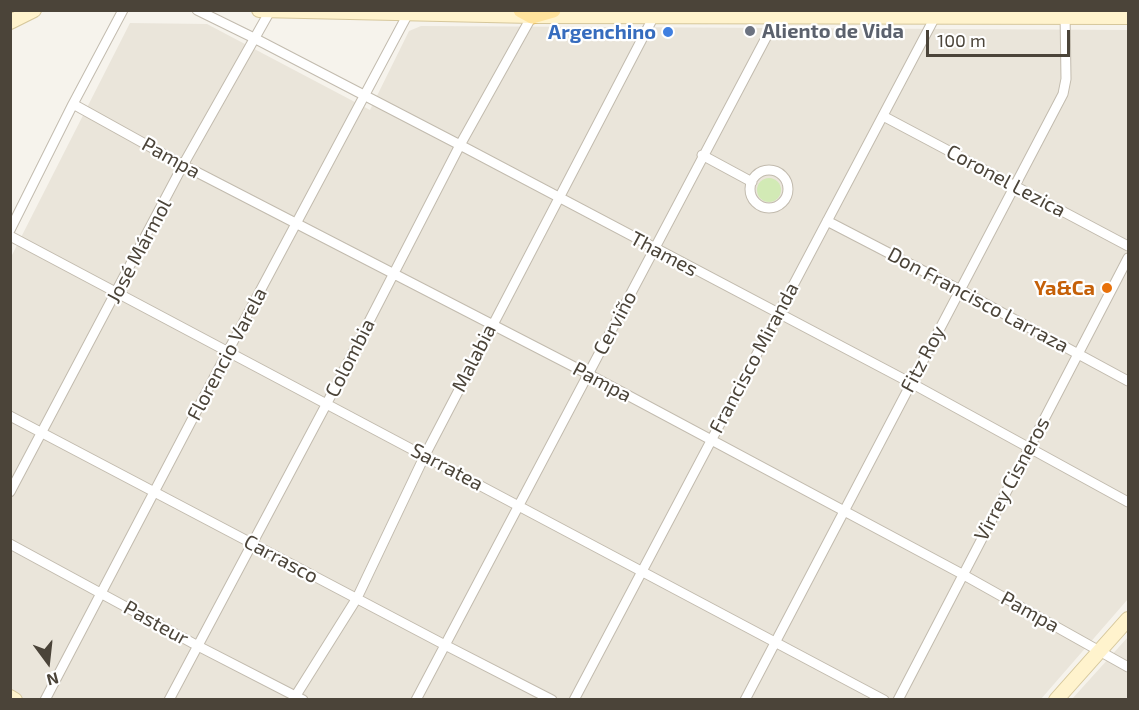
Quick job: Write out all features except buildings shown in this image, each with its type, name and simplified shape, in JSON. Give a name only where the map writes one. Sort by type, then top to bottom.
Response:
[{"type":"main road","points":[[527,13],[554,10]]},
{"type":"street","points":[[10,22],[34,10]]},
{"type":"street","points":[[10,230],[123,10]]},
{"type":"street","name":"Thames","points":[[197,10],[460,145],[911,383],[1128,502]]},
{"type":"street","points":[[259,10],[654,16],[778,13],[935,17],[1065,14],[1128,17]]},
{"type":"street","name":"José Mármol","points":[[10,492],[117,294],[183,165],[270,11]]},
{"type":"street","name":"Florencio Varela","points":[[45,699],[409,12]]},
{"type":"street","name":"Colombia","points":[[169,699],[327,404],[527,13]]},
{"type":"street","name":"Cerviño","points":[[416,699],[778,13]]},
{"type":"street","name":"Fitz Roy","points":[[745,699],[1065,87],[1065,14]]},
{"type":"street","name":"Malabia","points":[[297,698],[357,598],[425,455],[654,16]]},
{"type":"street","name":"Francisco Miranda","points":[[574,699],[935,17]]},
{"type":"street","name":"Pampa","points":[[73,104],[183,165],[492,324],[844,511],[1128,667]]},
{"type":"street","name":"Coronel Lezica","points":[[883,116],[1128,246]]},
{"type":"street","points":[[702,155],[752,182]]},
{"type":"street","points":[[777,172],[785,180],[788,191],[786,197],[778,206],[771,208],[759,205],[751,195],[752,182],[759,173],[777,172]]},
{"type":"street","name":"Don Francisco Larraza","points":[[827,221],[1128,381]]},
{"type":"street","name":"Sarratea","points":[[10,236],[884,699]]},
{"type":"street","name":"Virrey Cisneros","points":[[898,699],[1128,258]]},
{"type":"street","name":"Carrasco","points":[[10,416],[552,699]]},
{"type":"street","name":"Pasteur","points":[[10,544],[297,698]]},
{"type":"street","points":[[1056,699],[1128,619]]},
{"type":"street","points":[[10,697],[15,699]]},
{"type":"shaded area","points":[[130,23],[207,24],[370,110],[409,31],[421,26],[1128,30],[1128,599],[1041,699],[11,700],[11,257]]},
{"type":"shaded area","points":[[1128,637],[1128,699],[1072,699]]},
{"type":"green space","points":[[764,178],[774,178],[781,185],[781,195],[774,202],[764,202],[757,195],[757,185]]},
{"type":"place","name":"Aliento de Vida","points":[[750,31]]},
{"type":"place","name":"Argenchino","points":[[668,32]]},
{"type":"place","name":"Ya&Ca","points":[[1107,288]]}]
